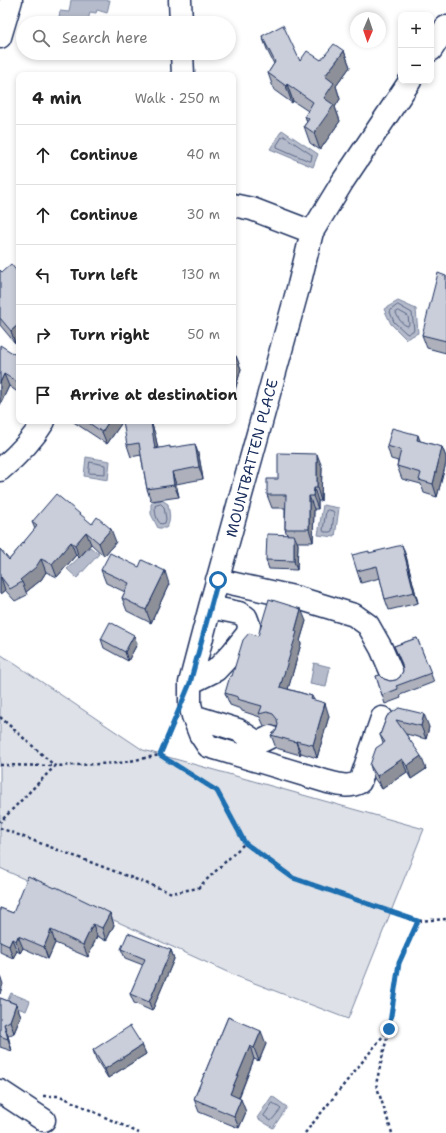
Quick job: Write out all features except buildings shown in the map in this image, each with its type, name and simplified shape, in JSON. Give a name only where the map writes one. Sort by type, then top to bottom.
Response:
[{"type":"street","points":[[0,37],[11,0]]},
{"type":"street","points":[[180,0],[181,16]]},
{"type":"street","points":[[432,48],[446,27]]},
{"type":"street","points":[[182,60],[183,72]]},
{"type":"street","name":"MOUNTBATTEN PLACE","points":[[382,718],[360,782],[355,785],[346,786],[208,746],[200,734],[184,718],[190,704],[190,683],[210,607],[299,285],[312,232],[343,181],[408,84]]},
{"type":"street","points":[[236,206],[252,209],[312,232]]},
{"type":"street","points":[[0,470],[34,437],[42,424]]},
{"type":"street","points":[[218,580],[298,598],[354,615],[368,626],[381,648],[394,678]]},
{"type":"street","points":[[190,683],[216,670],[248,633],[249,625],[246,617],[239,613],[210,607]]},
{"type":"street","points":[[184,718],[238,730],[255,741],[262,741],[270,737]]},
{"type":"street","points":[[0,1091],[44,1120]]},
{"type":"path","points":[[0,718],[55,766]]},
{"type":"path","points":[[160,755],[184,718]]},
{"type":"path","points":[[0,765],[55,766],[120,763],[160,755],[217,791],[245,843],[293,878],[418,921],[446,919]]},
{"type":"path","points":[[0,822],[55,766]]},
{"type":"path","points":[[0,828],[172,893],[198,888],[245,843]]},
{"type":"path","points":[[392,1133],[376,1084],[389,1029],[399,963],[418,921]]},
{"type":"path","points":[[305,1133],[389,1029]]},
{"type":"path","points":[[38,1096],[60,1096],[139,1133]]},
{"type":"shaded area","points":[[0,654],[143,750],[424,829],[348,1019],[236,976],[0,868]]},
{"type":"water","points":[[71,0],[110,0],[107,13],[97,10],[96,13],[90,12],[89,16],[59,16],[60,11],[69,12]]},
{"type":"water","points":[[282,130],[318,154],[313,167],[270,149]]},
{"type":"water","points":[[398,301],[416,309],[418,333],[406,339],[391,324],[384,309]]},
{"type":"water","points":[[86,457],[110,461],[108,480],[84,476]]},
{"type":"water","points":[[162,500],[168,504],[170,519],[166,528],[158,528],[151,514],[151,504],[155,501]]},
{"type":"water","points":[[323,505],[339,508],[335,537],[318,535]]},
{"type":"water","points":[[90,547],[99,554],[77,578],[67,569]]},
{"type":"water","points":[[314,663],[330,667],[326,687],[310,684]]},
{"type":"water","points":[[11,993],[30,1001],[26,1011],[6,1004]]},
{"type":"water","points":[[272,1096],[287,1107],[273,1128],[257,1118]]},
{"type":"route","points":[[218,580],[190,683],[160,755],[217,791],[245,843],[293,878],[418,921],[399,963],[389,1029]]}]
